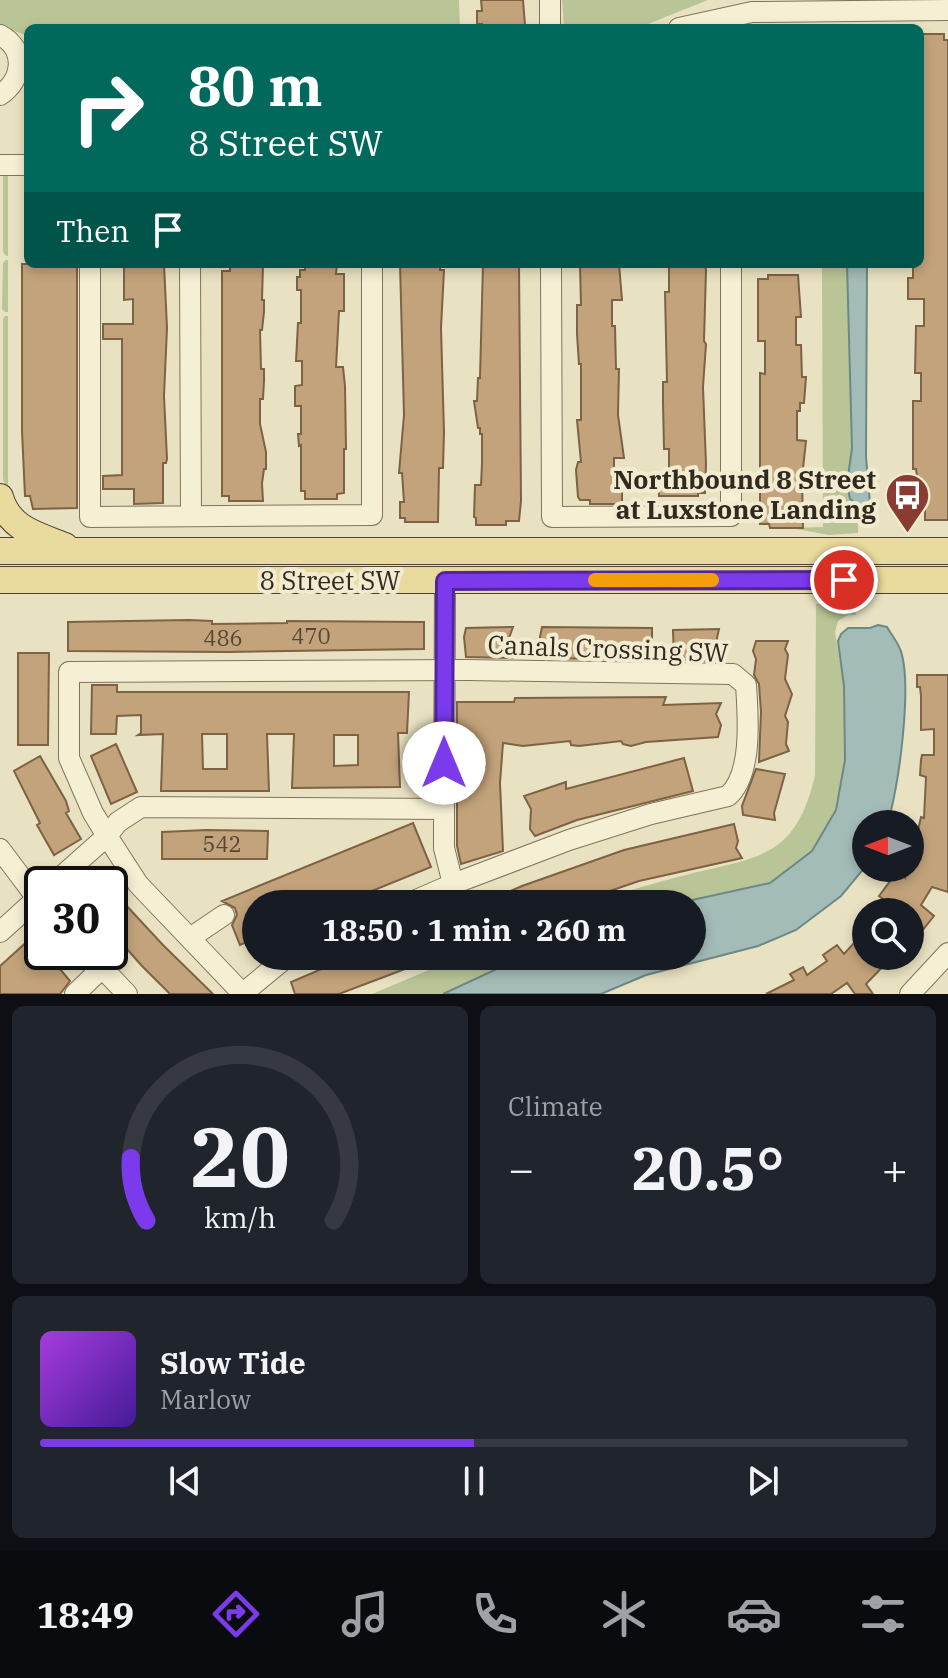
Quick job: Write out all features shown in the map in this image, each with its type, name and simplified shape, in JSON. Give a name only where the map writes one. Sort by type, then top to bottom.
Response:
[{"type":"main road","points":[[0,497],[15,524],[65,546],[96,551]]},
{"type":"main road","name":"8 Street SW","points":[[0,551],[948,551]]},
{"type":"main road","name":"8 Street SW","points":[[0,580],[948,580]]},
{"type":"main road","points":[[899,580],[948,596]]},
{"type":"street","points":[[550,0],[550,24]]},
{"type":"street","points":[[695,24],[752,12],[948,10]]},
{"type":"street","points":[[4,37],[24,42]]},
{"type":"street","points":[[4,37],[15,48],[20,61],[18,74],[9,90]]},
{"type":"street","points":[[0,165],[24,165]]},
{"type":"street","points":[[90,268],[90,517],[372,515],[372,268]]},
{"type":"street","points":[[190,268],[191,515]]},
{"type":"street","points":[[551,268],[552,517],[731,516],[731,268]]},
{"type":"street","points":[[445,581],[444,848],[453,884]]},
{"type":"street","name":"Canals Crossing SW","points":[[271,970],[242,994],[138,884],[93,813],[69,758],[69,672],[445,670],[733,674],[746,685],[749,735],[737,789],[728,796],[651,814],[569,840],[439,890]]},
{"type":"street","points":[[73,866],[118,822],[141,807],[444,809]]},
{"type":"street","points":[[0,849],[24,879]]},
{"type":"street","points":[[0,932],[24,912]]},
{"type":"street","points":[[190,938],[224,915]]},
{"type":"street","points":[[910,994],[948,953]]},
{"type":"street","points":[[75,994],[100,970]]},
{"type":"street","points":[[104,970],[127,994]]},
{"type":"green space","points":[[0,0],[459,0],[460,24],[24,24],[24,35],[0,26]]},
{"type":"green space","points":[[562,0],[708,0],[648,24],[564,24]]},
{"type":"green space","points":[[8,173],[6,256],[3,252],[3,175]]},
{"type":"green space","points":[[6,260],[8,312],[2,309],[3,263]]},
{"type":"green space","points":[[822,268],[847,268],[852,448],[847,484],[851,504],[858,505],[858,533],[829,535],[791,528],[823,527]]},
{"type":"green space","points":[[5,316],[8,316],[8,499],[3,478]]},
{"type":"green space","points":[[816,604],[852,604],[856,615],[848,615],[838,621],[835,632],[844,686],[845,760],[836,810],[812,852],[770,883],[706,897],[706,890],[634,890],[742,861],[775,847],[788,836],[798,821],[815,776]]},
{"type":"green space","points":[[429,970],[495,970],[443,994],[372,994]]},
{"type":"water","points":[[847,268],[867,268],[866,457],[870,503],[858,505],[850,499],[847,484],[852,448]]},
{"type":"water","points":[[878,625],[887,627],[899,646],[904,664],[905,709],[891,810],[852,810],[853,882],[841,896],[796,930],[758,946],[706,959],[706,897],[770,883],[812,851],[836,810],[845,760],[844,686],[838,641],[848,628]]},
{"type":"water","points":[[495,970],[665,970],[601,994],[443,994]]},
{"type":"building","points":[[481,0],[523,0],[525,24],[477,24],[477,11],[482,11]]},
{"type":"building","points":[[924,34],[944,34],[944,40],[948,40],[948,520],[925,520],[925,495],[920,495],[916,469],[913,469],[913,401],[921,401],[921,373],[915,373],[916,326],[924,326],[924,299],[908,299],[908,278],[913,278],[913,268],[924,268]]},
{"type":"building","points":[[22,264],[24,268],[77,268],[77,508],[33,509],[30,496],[25,496]]},
{"type":"building","points":[[124,268],[164,268],[167,459],[163,463],[163,503],[134,504],[134,489],[103,489],[103,476],[122,475],[122,339],[103,339],[103,324],[133,324],[133,299],[124,300]]},
{"type":"building","points":[[230,268],[263,268],[264,312],[260,330],[264,381],[260,424],[266,452],[263,501],[229,501],[229,496],[222,496],[222,271],[230,271]]},
{"type":"building","points":[[337,268],[336,274],[344,274],[344,311],[339,311],[336,367],[343,367],[346,449],[344,493],[337,494],[337,499],[305,499],[305,491],[301,491],[301,445],[298,434],[301,434],[301,406],[295,406],[295,386],[302,385],[302,361],[296,361],[298,323],[301,323],[301,290],[297,290],[297,277],[300,277],[300,270]]},
{"type":"building","points":[[400,268],[440,268],[444,270],[441,328],[444,432],[443,468],[439,468],[438,522],[405,522],[405,518],[400,518],[400,502],[404,502],[402,473],[399,473],[404,415]]},
{"type":"building","points":[[483,268],[519,268],[521,501],[519,521],[506,521],[506,525],[476,525],[474,517],[475,485],[481,485],[482,463],[482,434],[478,428],[474,401],[477,401]]},
{"type":"building","points":[[580,268],[619,268],[622,300],[612,300],[612,326],[615,326],[616,369],[619,369],[618,415],[624,458],[614,458],[614,485],[622,485],[622,504],[590,504],[590,500],[580,500],[578,497],[576,470],[578,462],[581,462],[577,420],[581,420],[581,364],[577,305],[581,305]]},
{"type":"building","points":[[669,268],[706,268],[703,387],[706,464],[705,493],[698,493],[698,496],[659,496],[659,485],[663,485],[663,477],[669,475],[669,449],[664,449],[663,382],[667,382],[665,292],[669,292]]},
{"type":"building","points":[[768,275],[798,275],[801,317],[796,317],[796,345],[801,345],[802,377],[806,377],[804,403],[800,403],[800,411],[797,411],[797,440],[806,441],[802,478],[803,528],[770,528],[769,524],[760,524],[760,373],[765,374],[765,341],[758,341],[758,279],[768,279]]},
{"type":"building","points":[[212,621],[212,624],[424,622],[424,649],[68,651],[68,622]]},
{"type":"building","points":[[513,627],[509,638],[513,645],[513,658],[466,657],[466,628]]},
{"type":"building","points":[[542,627],[652,628],[652,660],[542,658]]},
{"type":"building","points":[[719,629],[720,661],[674,660],[673,630]]},
{"type":"building","points":[[756,641],[788,641],[785,679],[792,694],[785,716],[789,751],[759,762],[761,712],[753,651]]},
{"type":"building","points":[[18,653],[49,653],[48,745],[18,745]]},
{"type":"building","points":[[917,675],[948,675],[948,892],[932,887],[924,900],[882,898],[879,896],[890,882],[924,882],[926,777],[920,775],[922,755],[934,755],[934,729],[921,730],[921,696],[920,687],[917,687]]},
{"type":"building","points":[[92,685],[117,685],[117,692],[409,692],[407,733],[398,733],[400,787],[292,788],[294,734],[267,734],[269,791],[161,791],[163,734],[138,735],[141,733],[141,715],[117,716],[116,734],[91,734]],"holes":[[[202,734],[227,734],[227,769],[203,769]],[[334,735],[358,735],[358,765],[334,766]]]},
{"type":"building","points":[[666,697],[663,705],[721,703],[716,714],[721,725],[718,737],[646,742],[631,746],[621,741],[579,746],[571,745],[570,741],[523,746],[503,743],[500,783],[503,851],[461,864],[457,846],[457,702],[514,702],[515,698]]},
{"type":"building","points":[[116,744],[137,792],[111,804],[91,756]]},
{"type":"building","points":[[40,756],[66,801],[69,811],[66,813],[81,839],[54,855],[37,825],[40,823],[14,771]]},
{"type":"building","points":[[684,758],[693,791],[577,820],[535,836],[530,829],[531,809],[524,796],[566,782],[566,789]]},
{"type":"building","points":[[756,769],[785,774],[774,813],[775,820],[743,815],[742,806]]},
{"type":"building","points":[[413,823],[431,867],[374,890],[249,890]]},
{"type":"building","points":[[734,824],[738,841],[736,848],[742,858],[639,881],[613,890],[513,890],[624,850]]},
{"type":"building","points":[[268,831],[267,859],[162,859],[162,832]]},
{"type":"building","points":[[242,893],[240,945],[232,925],[237,915],[235,908],[222,901]]},
{"type":"building","points":[[128,907],[213,994],[170,994],[128,950]]},
{"type":"building","points":[[924,908],[934,916],[924,928]]},
{"type":"building","points":[[24,944],[24,970],[61,970],[70,981],[60,994],[0,994],[0,966]]},
{"type":"building","points":[[837,945],[844,954],[852,945],[852,970],[880,970],[866,984],[873,994],[855,994],[847,983],[831,994],[766,994],[794,980],[790,974],[803,967],[807,975],[827,961],[823,955]]},
{"type":"building","points":[[319,970],[402,970],[339,994],[295,994],[291,982]]},
{"type":"slow traffic","points":[[595,580],[712,580]]},
{"type":"place","name":"Northbound 8 Street at Luxstone Landing","points":[[907,534]]},
{"type":"route","points":[[444,763],[445,581],[844,580]]}]
